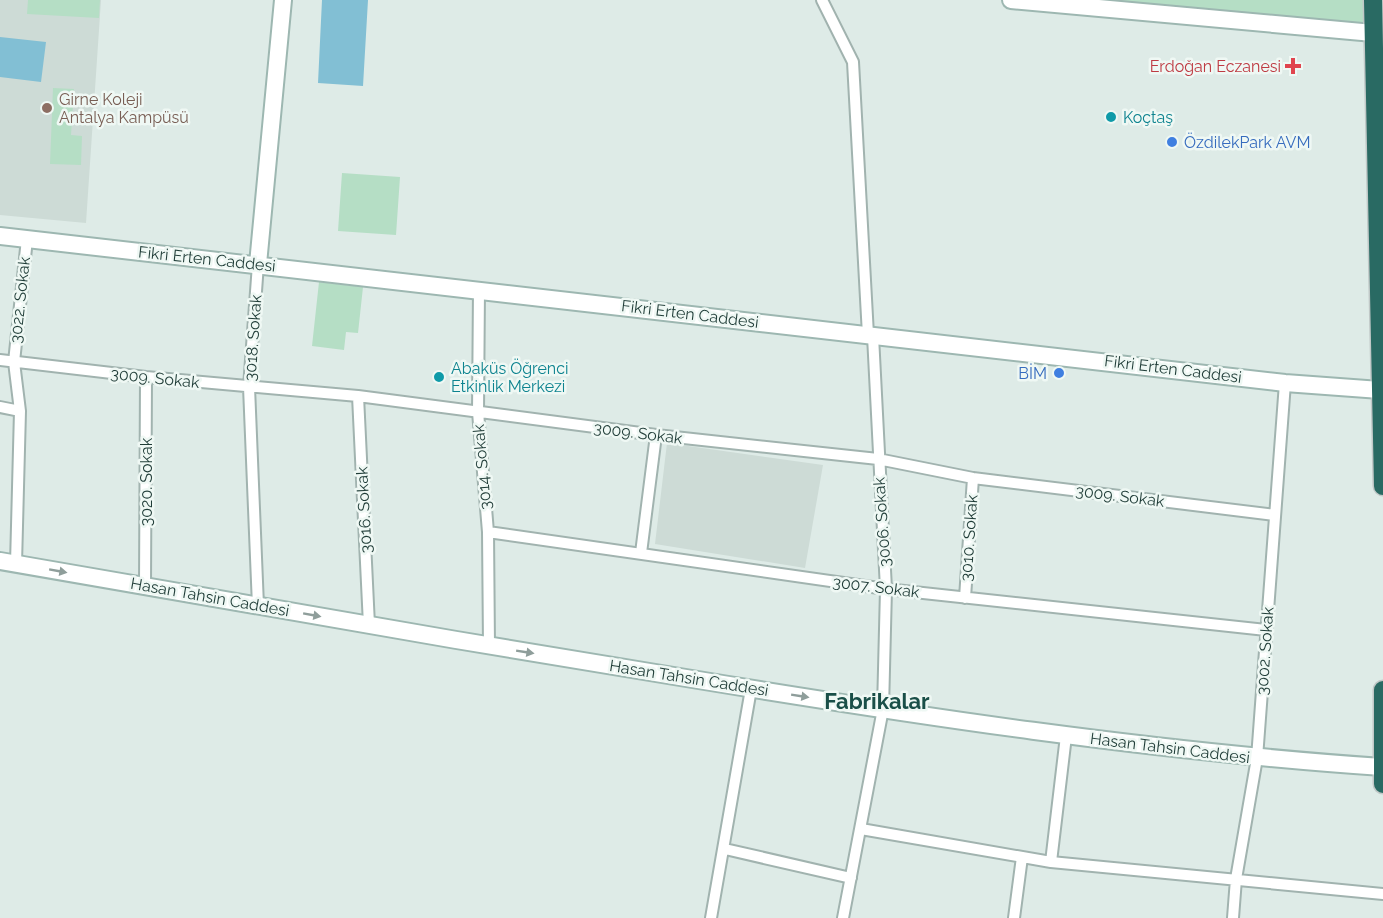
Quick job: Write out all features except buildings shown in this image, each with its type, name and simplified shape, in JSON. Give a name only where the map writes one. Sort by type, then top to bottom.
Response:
[{"type":"highway","points":[[1373,0],[1383,486]]},
{"type":"highway","points":[[1383,690],[1383,775]]},
{"type":"street","name":"3018. Sokak","points":[[258,606],[249,387],[283,0]]},
{"type":"street","name":"3006. Sokak","points":[[822,0],[853,62],[886,589],[883,709],[843,918]]},
{"type":"street","points":[[1011,0],[1373,33]]},
{"type":"street","name":"Fikri Erten Caddesi","points":[[0,236],[1285,383],[1380,390]]},
{"type":"street","name":"3022. Sokak","points":[[8,562],[20,411],[14,362],[27,239]]},
{"type":"street","name":"3014. Sokak","points":[[479,289],[478,412],[488,532],[489,646]]},
{"type":"street","name":"3009. Sokak","points":[[0,360],[146,377],[358,396],[656,435],[878,459],[974,478],[1275,515]]},
{"type":"street","name":"3020. Sokak","points":[[145,586],[146,377]]},
{"type":"street","name":"3002. Sokak","points":[[1233,918],[1236,879],[1257,758],[1285,383]]},
{"type":"street","name":"3016. Sokak","points":[[358,396],[369,625]]},
{"type":"street","points":[[0,407],[20,411]]},
{"type":"street","points":[[641,553],[656,435]]},
{"type":"street","name":"3010. Sokak","points":[[965,597],[974,478]]},
{"type":"street","name":"3007. Sokak","points":[[488,532],[886,589],[1266,630]]},
{"type":"street","name":"Hasan Tahsin Caddesi","points":[[8,562],[751,689],[1066,736],[1383,775]]},
{"type":"street","points":[[711,918],[725,849],[751,689]]},
{"type":"street","points":[[1051,862],[1066,736]]},
{"type":"street","points":[[861,828],[1051,862],[1383,894]]},
{"type":"street","points":[[725,849],[851,878]]},
{"type":"street","points":[[1014,918],[1022,857]]},
{"type":"shaded area","name":"Girne Koleji Antalya Kampüsü","points":[[0,0],[101,0],[86,223],[0,215]]},
{"type":"shaded area","points":[[667,443],[823,465],[805,568],[655,544]]},
{"type":"green space","points":[[28,0],[100,0],[99,18],[27,14]]},
{"type":"green space","points":[[1004,0],[1372,0],[1373,33]]},
{"type":"green space","points":[[53,88],[74,89],[71,135],[82,136],[81,165],[50,164]]},
{"type":"green space","points":[[342,173],[400,177],[396,235],[338,231]]},
{"type":"green space","points":[[319,282],[363,287],[358,333],[346,332],[344,350],[312,346]]},
{"type":"water","points":[[322,0],[368,0],[363,86],[318,83]]},
{"type":"water","points":[[0,37],[46,42],[41,82],[0,77]]},
{"type":"place","name":"Erdoğan Eczanesi","points":[[1293,66]]},
{"type":"place","name":"Girne Koleji Antalya Kampüsü","points":[[47,108]]},
{"type":"place","name":"Koçtaş","points":[[1111,117]]},
{"type":"place","name":"ÖzdilekPark AVM","points":[[1172,142]]},
{"type":"place","name":"BİM","points":[[1059,373]]},
{"type":"place","name":"Abaküs Öğrenci Etkinlik Merkezi","points":[[439,377]]},
{"type":"district","name":"Fabrikalar","points":[[877,701]]}]
